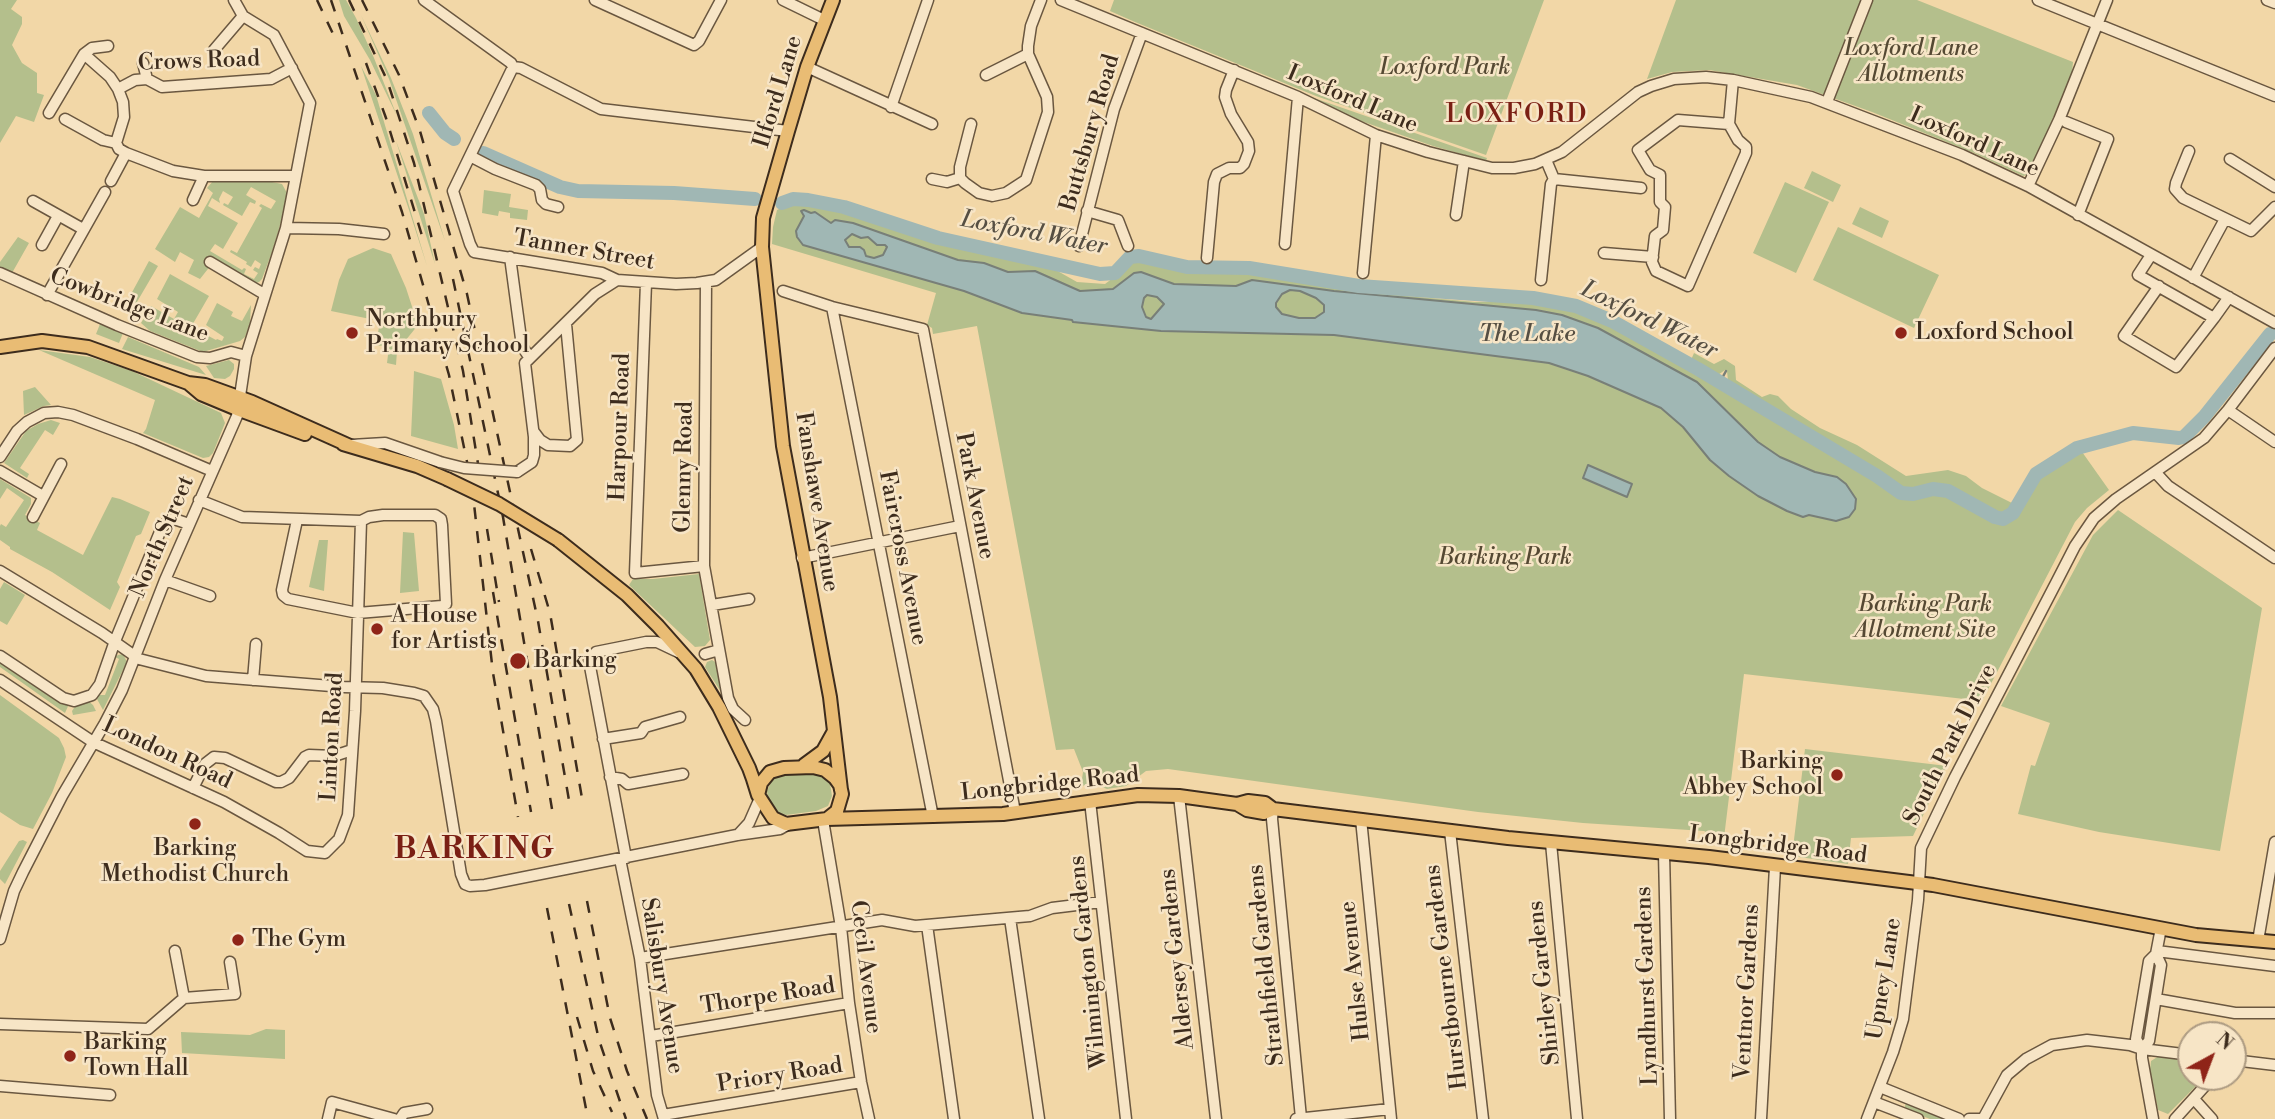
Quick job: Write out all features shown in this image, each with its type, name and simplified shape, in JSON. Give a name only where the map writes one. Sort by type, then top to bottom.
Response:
[{"type":"main road","name":"Ilford Lane","points":[[762,247],[763,218],[788,131],[807,67],[833,0]]},
{"type":"main road","name":"Fanshawe Avenue","points":[[762,247],[783,446],[833,719],[841,792]]},
{"type":"main road","points":[[0,347],[26,342],[71,343],[106,352],[188,383],[205,385],[268,421],[324,441],[350,446]]},
{"type":"main road","points":[[188,383],[201,394],[218,401],[238,403],[350,446],[417,466],[505,507],[558,540],[614,583],[658,625],[682,653],[713,695],[752,774],[759,797],[773,818],[779,823],[789,824],[825,819],[839,807],[841,792]]},
{"type":"main road","name":"Fanshawe Avenue","points":[[797,767],[810,763],[827,746],[833,732],[833,719]]},
{"type":"main road","points":[[741,755],[757,765],[783,768],[813,766],[825,769],[838,781],[841,792],[855,814],[867,819]]},
{"type":"main road","points":[[759,797],[758,789],[764,778],[783,768]]},
{"type":"main road","name":"Longbridge Road","points":[[825,819],[933,817],[1015,811],[1138,795],[1179,796],[1237,804],[1248,801],[1265,803],[1273,808],[1361,820],[1919,884],[2196,935],[2275,942]]},
{"type":"street","points":[[215,50],[243,16],[234,0]]},
{"type":"street","points":[[425,0],[513,67],[521,68],[601,109],[788,131]]},
{"type":"street","points":[[594,0],[694,45],[699,41],[721,0]]},
{"type":"street","points":[[783,0],[824,20]]},
{"type":"street","points":[[891,107],[928,0]]},
{"type":"street","points":[[960,178],[972,189],[992,196],[1013,189],[1030,175],[1048,112],[1048,105],[1028,54],[1028,36],[1041,0]]},
{"type":"street","points":[[1827,102],[1867,0]]},
{"type":"street","points":[[2038,0],[2275,96]]},
{"type":"street","points":[[2028,186],[2059,120],[2107,0]]},
{"type":"street","points":[[2267,0],[2275,3]]},
{"type":"street","name":"Loxford Lane","points":[[1063,1],[1298,97],[1376,135],[1492,168],[1514,168],[1546,160],[1562,152],[1619,106],[1651,86],[1686,78],[1733,80],[1787,90],[1827,102],[1962,155],[2028,186],[2274,323]]},
{"type":"street","name":"North Street","points":[[2,935],[14,891],[23,872],[114,706],[188,524],[237,416],[264,294],[286,228],[310,103],[274,36],[243,16]]},
{"type":"street","name":"Buttsbury Road","points":[[1079,246],[1114,109],[1142,33]]},
{"type":"street","points":[[49,113],[84,54],[92,48],[108,46]]},
{"type":"street","points":[[84,54],[110,77],[118,89]]},
{"type":"street","points":[[986,75],[1028,54]]},
{"type":"street","points":[[142,63],[146,79]]},
{"type":"street","points":[[513,67],[470,156],[536,185],[540,189],[542,200],[558,207]]},
{"type":"street","points":[[807,67],[932,124]]},
{"type":"street","name":"Crows Road","points":[[116,143],[124,117],[123,102],[118,89],[135,80],[146,79],[162,88],[203,85],[271,79],[292,68]]},
{"type":"street","points":[[1207,258],[1213,182],[1216,174],[1228,168],[1240,167],[1249,151],[1248,142],[1231,114],[1225,97],[1234,70]]},
{"type":"street","points":[[1728,124],[1673,121],[1638,150],[1650,170],[1660,175],[1660,202],[1665,207],[1663,230],[1655,236],[1653,257],[1656,271],[1688,285],[1746,153],[1746,147],[1738,141],[1728,124],[1733,80]]},
{"type":"street","points":[[1284,244],[1298,97]]},
{"type":"street","points":[[65,119],[103,140],[116,143],[119,149],[126,153],[173,171],[204,176],[295,176]]},
{"type":"street","points":[[2066,122],[2108,139],[2078,215]]},
{"type":"street","points":[[960,178],[961,158],[971,124]]},
{"type":"street","points":[[1363,273],[1376,135]]},
{"type":"street","points":[[2189,151],[2175,189],[2183,198],[2251,231],[2275,207]]},
{"type":"street","points":[[111,181],[126,153]]},
{"type":"street","name":"Tanner Street","points":[[470,156],[453,191],[473,251],[603,273],[617,280],[628,279],[646,283],[706,282],[725,275],[762,247]]},
{"type":"street","points":[[2230,159],[2275,187]]},
{"type":"street","points":[[1546,160],[1554,179]]},
{"type":"street","points":[[1456,215],[1464,161]]},
{"type":"street","points":[[193,200],[204,176]]},
{"type":"street","points":[[932,179],[947,182],[960,178]]},
{"type":"street","points":[[1554,179],[1642,188]]},
{"type":"street","points":[[1541,279],[1551,184],[1554,179]]},
{"type":"street","points":[[47,295],[105,192]]},
{"type":"street","points":[[33,201],[83,229]]},
{"type":"street","points":[[1087,211],[1118,220],[1128,246]]},
{"type":"street","points":[[42,245],[58,216]]},
{"type":"street","points":[[2193,278],[2225,219]]},
{"type":"street","points":[[286,228],[339,229],[379,236]]},
{"type":"street","points":[[1604,253],[1653,257]]},
{"type":"street","points":[[2151,255],[2138,275],[2214,317]]},
{"type":"street","points":[[510,257],[522,346],[529,357]]},
{"type":"street","points":[[210,262],[264,294]]},
{"type":"street","name":"Cowbridge Lane","points":[[0,274],[197,357],[210,358],[232,352],[248,360]]},
{"type":"street","points":[[350,446],[385,443],[464,468],[517,472],[533,460],[533,430],[524,366],[529,357],[602,288],[617,280]]},
{"type":"street","name":"Glenny Road","points":[[706,282],[704,566],[728,698],[733,709],[746,720]]},
{"type":"street","name":"Harpour Road","points":[[646,283],[635,573],[704,566]]},
{"type":"street","points":[[2159,286],[2124,336],[2176,367],[2228,298]]},
{"type":"street","name":"Park Avenue","points":[[783,291],[832,307],[923,329],[1015,811]]},
{"type":"street","name":"Faircross Avenue","points":[[832,307],[933,817]]},
{"type":"street","points":[[533,430],[540,440],[548,444],[570,446],[577,440],[566,324]]},
{"type":"street","name":"South Park Drive","points":[[1919,884],[1920,856],[1925,839],[2086,528],[2103,508],[2204,438],[2275,348]]},
{"type":"street","points":[[2228,410],[2275,442]]},
{"type":"street","points":[[0,457],[17,431],[27,422],[44,413],[58,412],[137,439],[212,471]]},
{"type":"street","points":[[33,517],[61,464]]},
{"type":"street","points":[[0,471],[43,496]]},
{"type":"street","points":[[2156,473],[2168,486],[2275,558]]},
{"type":"street","points":[[199,500],[242,517],[361,521],[383,514],[426,514],[439,517],[442,525],[446,604],[358,613],[293,601],[283,596],[297,520]]},
{"type":"street","points":[[0,656],[63,698],[74,701],[90,696],[98,689],[162,527],[167,521],[174,519],[188,524]]},
{"type":"street","name":"Linton Road","points":[[322,853],[339,839],[347,820],[355,711],[361,521]]},
{"type":"street","points":[[802,558],[960,526]]},
{"type":"street","points":[[0,571],[136,656],[203,676],[383,688],[424,696],[433,709],[461,874],[470,886],[780,829],[789,824]]},
{"type":"street","points":[[165,580],[210,596]]},
{"type":"street","points":[[712,605],[749,599]]},
{"type":"street","name":"Salisbury Avenue","points":[[664,1117],[657,1095],[639,958],[610,777],[589,668],[591,656],[641,643],[657,642],[682,653]]},
{"type":"street","points":[[253,680],[256,645]]},
{"type":"street","points":[[705,654],[719,650]]},
{"type":"street","name":"London Road","points":[[0,680],[93,742],[244,812],[307,851],[322,853]]},
{"type":"street","points":[[603,739],[641,733],[645,727],[680,717]]},
{"type":"street","points":[[193,788],[205,764],[214,757],[225,758],[281,782],[289,778],[309,755],[334,756],[352,750]]},
{"type":"street","points":[[610,777],[622,779],[628,784],[683,774]]},
{"type":"street","name":"Aldersey Gardens","points":[[1179,796],[1216,1119]]},
{"type":"street","points":[[737,835],[749,823],[759,797]]},
{"type":"street","name":"Wilmington Gardens","points":[[1090,801],[1126,1119]]},
{"type":"street","name":"Strathfield Gardens","points":[[1273,808],[1301,1118]]},
{"type":"street","name":"Cecil Avenue","points":[[825,819],[849,1003],[869,1119]]},
{"type":"street","name":"Hulse Avenue","points":[[1361,820],[1391,1114]]},
{"type":"street","name":"Hurstbourne Gardens","points":[[1451,831],[1483,1119]]},
{"type":"street","points":[[2259,941],[2275,842]]},
{"type":"street","name":"Shirley Gardens","points":[[1551,843],[1577,1119]]},
{"type":"street","name":"Lyndhurst Gardens","points":[[1664,853],[1670,1119]]},
{"type":"street","name":"Ventnor Gardens","points":[[1760,1119],[1775,867]]},
{"type":"street","name":"Upney Lane","points":[[1867,1119],[1894,1052],[1903,1019],[1919,884]]},
{"type":"street","points":[[639,958],[882,920],[915,926],[1030,916],[1052,908],[1101,902]]},
{"type":"street","points":[[1010,918],[1039,1119]]},
{"type":"street","points":[[927,925],[954,1119]]},
{"type":"street","points":[[2153,1119],[2141,1058],[2149,1041],[2156,999],[2161,965],[2157,953],[2161,928]]},
{"type":"street","points":[[175,951],[184,998]]},
{"type":"street","points":[[2143,1049],[2136,1039],[2148,961],[2157,953],[2275,966]]},
{"type":"street","points":[[0,1024],[148,1029],[184,998],[235,994],[230,962]]},
{"type":"street","points":[[2156,999],[2235,1013],[2275,1013]]},
{"type":"street","name":"Thorpe Road","points":[[651,1036],[849,1003]]},
{"type":"street","points":[[1969,1119],[1981,1119],[2007,1075],[2039,1051],[2068,1042],[2087,1040],[2177,1053]]},
{"type":"street","points":[[2247,1062],[2275,1065]]},
{"type":"street","name":"Priory Road","points":[[664,1117],[861,1082]]},
{"type":"street","points":[[0,1086],[110,1095]]},
{"type":"street","points":[[1880,1087],[1959,1119]]},
{"type":"street","points":[[2175,1119],[2201,1091]]},
{"type":"street","points":[[2194,1099],[2212,1119]]},
{"type":"street","points":[[328,1119],[332,1102],[394,1119]]},
{"type":"street","points":[[1874,1102],[1919,1119]]},
{"type":"street","points":[[400,1119],[404,1113],[427,1109]]},
{"type":"street","points":[[1294,1119],[1391,1114]]},
{"type":"green space","points":[[0,0],[17,0],[11,9],[22,17],[22,24],[12,45],[22,63],[37,73],[37,93],[44,95],[34,122],[16,116],[0,143]]},
{"type":"green space","points":[[339,0],[346,0],[356,18],[397,116],[370,60],[344,16]]},
{"type":"green space","name":"Loxford Park","points":[[1114,0],[1544,0],[1486,155],[1316,96],[1135,22],[1110,11]]},
{"type":"green space","name":"Loxford Lane Allotments","points":[[1676,0],[1917,0],[2073,62],[2072,72],[2030,174],[2023,176],[1974,153],[1797,85],[1709,70],[1672,72],[1647,79]]},
{"type":"green space","points":[[361,15],[391,78],[413,134],[445,241],[389,79]]},
{"type":"green space","points":[[361,66],[376,95],[427,266],[409,210]]},
{"type":"green space","points":[[1311,97],[1487,158],[1486,161],[1358,120]]},
{"type":"green space","points":[[396,141],[424,214],[435,264]]},
{"type":"green space","points":[[1812,171],[1841,185],[1833,202],[1804,188]]},
{"type":"green space","points":[[262,180],[282,184],[287,193],[272,252],[259,282],[249,280],[215,260],[200,279],[188,273],[194,260],[180,252],[175,262],[155,249],[180,207],[199,218],[213,193],[207,188],[213,181]],"holes":[[[251,187],[276,201],[271,209],[261,204],[259,206],[262,208],[237,253],[231,250],[230,252],[251,267],[255,260],[261,264],[259,269],[255,267],[253,270],[258,273],[254,279],[244,274],[246,269],[242,270],[210,251],[215,244],[223,249],[238,223],[208,206],[212,198],[220,203],[223,191],[233,197],[228,205],[223,205],[242,216],[250,202],[255,204],[256,201],[246,195]]]},
{"type":"green space","points":[[1785,182],[1829,202],[1796,273],[1753,253]]},
{"type":"green space","points":[[484,190],[511,194],[509,207],[528,210],[527,220],[510,218],[510,213],[499,211],[498,216],[482,213]]},
{"type":"green space","name":"Barking Park","points":[[790,204],[814,205],[854,214],[944,244],[1054,269],[1077,282],[1105,284],[1134,258],[1139,258],[1169,269],[1211,274],[1254,272],[1385,294],[1567,306],[1600,318],[1735,393],[1902,496],[1924,492],[1947,493],[1993,518],[2008,519],[2017,511],[2038,475],[2080,449],[2109,490],[2075,522],[1982,701],[1744,674],[1723,846],[1704,831],[1583,823],[1478,812],[1168,769],[1146,771],[1126,786],[1107,789],[1102,787],[1100,782],[1081,786],[1083,772],[1074,749],[1056,750],[977,326],[933,334],[932,328],[927,325],[936,293],[772,244],[777,210]]},
{"type":"green space","points":[[1860,207],[1889,221],[1882,238],[1852,224]]},
{"type":"green space","points":[[1838,227],[1939,275],[1914,328],[1813,280]]},
{"type":"green space","points":[[18,237],[29,243],[12,273],[0,267],[0,262]]},
{"type":"green space","points":[[373,248],[391,254],[418,325],[397,351],[396,365],[387,363],[389,347],[376,345],[380,321],[331,311],[348,259]]},
{"type":"green space","points":[[149,261],[158,266],[134,307],[130,296]]},
{"type":"green space","points":[[170,274],[209,296],[187,334],[196,339],[201,332],[222,341],[224,337],[206,325],[217,303],[233,312],[231,316],[242,321],[251,305],[250,323],[245,337],[203,352],[150,331],[141,323],[151,306],[174,319],[178,312],[157,299]]},
{"type":"green space","points":[[100,324],[123,333],[119,343],[96,334]]},
{"type":"green space","points":[[128,337],[199,367],[206,375],[122,349]]},
{"type":"green space","points":[[39,350],[90,357],[132,371],[221,413],[225,423],[213,453],[203,458],[143,433],[155,400]]},
{"type":"green space","points":[[1694,353],[1714,364],[1724,359],[1735,366],[1736,380],[1762,397],[1770,394],[1778,396],[1791,409],[1820,428],[1857,445],[1906,476],[1948,470],[1966,476],[1982,488],[2014,504],[2008,512],[2000,514],[1945,486],[1930,485],[1910,490],[1900,488],[1728,381],[1727,371],[1718,375],[1691,360]]},
{"type":"green space","points":[[229,360],[234,364],[234,369],[225,379],[214,378],[206,366]]},
{"type":"green space","points":[[414,371],[441,379],[458,449],[411,436]]},
{"type":"green space","points":[[35,387],[51,405],[24,415],[23,391]]},
{"type":"green space","points":[[51,420],[60,423],[53,435],[45,430],[20,468],[29,474],[27,478],[4,463],[26,431]]},
{"type":"green space","points":[[0,479],[31,498],[25,515],[40,523],[37,530],[83,555],[112,497],[150,512],[141,534],[136,536],[117,582],[120,587],[110,610],[52,572],[10,549],[0,540],[1,524],[6,527],[24,500],[7,488],[0,499]]},
{"type":"green space","points":[[2118,510],[2262,608],[2220,851],[2099,832],[2018,814],[2031,765],[2035,766],[2050,723],[2001,706],[2093,535]]},
{"type":"green space","points":[[403,532],[414,533],[419,591],[400,593]]},
{"type":"green space","points":[[319,540],[328,540],[324,591],[309,587]]},
{"type":"green space","points":[[699,574],[710,640],[705,646],[695,647],[629,585],[633,579]]},
{"type":"green space","points":[[4,582],[25,595],[7,625],[0,621],[0,589]]},
{"type":"green space","points":[[123,654],[127,662],[103,710],[97,699],[98,695],[105,695],[119,659],[115,657]]},
{"type":"green space","points":[[0,660],[69,704],[65,713],[0,667]]},
{"type":"green space","points":[[712,660],[718,664],[721,692],[705,667],[707,662]]},
{"type":"green space","points":[[0,695],[59,738],[64,748],[66,757],[52,793],[33,829],[20,825],[0,812]]},
{"type":"green space","points":[[87,700],[96,711],[73,715],[72,711],[78,702]]},
{"type":"green space","points":[[1805,749],[1947,766],[1913,836],[1851,838],[1848,864],[1792,856]]},
{"type":"green space","points":[[813,774],[830,783],[832,796],[828,806],[816,811],[786,815],[774,811],[768,801],[767,791],[772,780],[781,775]]},
{"type":"green space","points":[[19,841],[27,842],[5,884],[0,879],[0,871]]},
{"type":"green space","points":[[266,1029],[285,1030],[285,1059],[182,1053],[181,1032],[250,1035]]},
{"type":"green space","points":[[2159,1056],[2177,1059],[2177,1091],[2191,1091],[2168,1114],[2158,1110],[2150,1070],[2151,1061]]},
{"type":"green space","points":[[1906,1103],[1949,1119],[1930,1119],[1904,1109]]},
{"type":"water","name":"The Lake","points":[[801,211],[815,212],[831,223],[835,220],[853,223],[958,260],[984,263],[1008,272],[1035,271],[1080,291],[1113,289],[1134,273],[1141,272],[1174,284],[1236,286],[1252,280],[1562,315],[1598,328],[1697,382],[1758,442],[1780,457],[1815,472],[1837,477],[1846,484],[1856,499],[1855,509],[1849,517],[1836,521],[1809,515],[1803,517],[1787,511],[1758,496],[1729,476],[1710,460],[1683,427],[1661,408],[1588,376],[1549,363],[1334,335],[1161,331],[1073,322],[1022,313],[964,291],[803,245],[796,231],[804,216]],"holes":[[[852,234],[861,238],[868,237],[877,245],[885,245],[887,247],[883,255],[874,258],[866,256],[860,247],[849,247],[845,240]],[[1290,290],[1300,291],[1316,298],[1324,305],[1324,312],[1315,318],[1282,314],[1276,307],[1282,294]],[[1147,295],[1157,297],[1164,304],[1151,319],[1146,317],[1142,307]]]},
{"type":"water","points":[[1588,465],[1632,484],[1627,497],[1583,478]]},
{"type":"waterway","name":"Loxford Water","points":[[429,113],[445,133],[454,139]]},
{"type":"waterway","name":"Loxford Water","points":[[483,153],[560,187],[578,191],[674,193],[755,199]]},
{"type":"waterway","name":"Loxford Water","points":[[782,203],[793,199],[844,207],[938,238],[1100,274],[1115,273],[1130,257],[1139,256],[1187,267],[1249,268],[1359,286],[1533,298],[1576,306],[1612,321],[1698,369],[1901,493],[1913,494],[1933,489],[1948,491],[2003,519],[2013,513],[2036,474],[2077,448],[2133,433],[2184,437],[2204,417],[2270,334]]},
{"type":"waterway","points":[[1720,382],[1726,371]]},
{"type":"railway","points":[[317,0],[334,36]]},
{"type":"railway","points":[[331,0],[402,212],[449,375],[472,486],[493,673],[518,817]]},
{"type":"railway","points":[[349,0],[387,80],[414,163],[463,371],[479,470]]},
{"type":"railway","points":[[362,0],[399,75],[420,131],[467,294],[538,621],[570,806]]},
{"type":"railway","points":[[366,63],[423,239]]},
{"type":"railway","points":[[453,279],[503,517],[552,809]]},
{"type":"railway","points":[[487,529],[499,602]]},
{"type":"railway","points":[[531,549],[550,613],[583,804]]},
{"type":"railway","points":[[493,592],[531,812]]},
{"type":"railway","points":[[587,901],[610,1018],[627,1071],[647,1119]]},
{"type":"railway","points":[[569,904],[599,1040],[626,1119]]},
{"type":"railway","points":[[547,908],[588,1119]]},
{"type":"railway","points":[[577,1017],[593,1071],[612,1112]]},
{"type":"place","name":"Northbury Primary School","points":[[352,333]]},
{"type":"place","name":"Loxford School","points":[[1901,333]]},
{"type":"place","name":"A House for Artists","points":[[377,629]]},
{"type":"place","name":"Barking","points":[[518,661]]},
{"type":"place","name":"Barking Abbey School","points":[[1837,775]]},
{"type":"place","name":"Barking Methodist Church","points":[[195,824]]},
{"type":"place","name":"The Gym","points":[[238,940]]},
{"type":"place","name":"Barking Town Hall","points":[[70,1056]]},
{"type":"district","name":"LOXFORD","points":[[1517,116]]},
{"type":"district","name":"BARKING","points":[[475,851]]},
{"type":"park label","name":"Barking Park Allotment Site","points":[[1925,618]]}]
